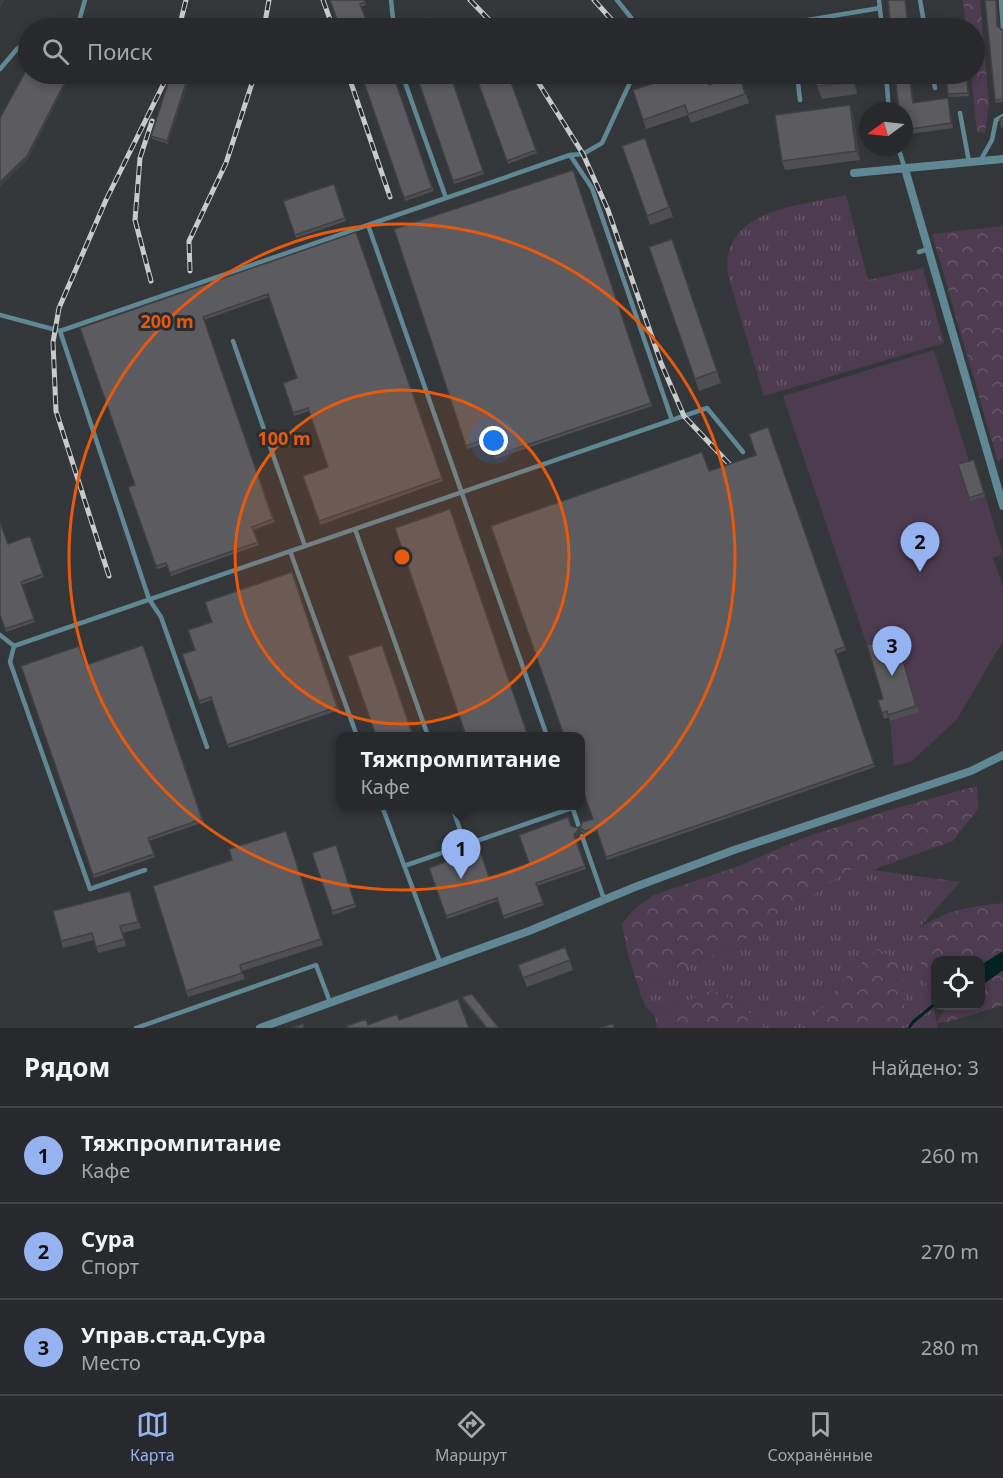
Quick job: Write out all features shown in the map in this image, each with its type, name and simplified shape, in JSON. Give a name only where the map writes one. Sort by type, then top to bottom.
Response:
[{"type":"street","points":[[854,173],[1003,159]]},
{"type":"street","points":[[905,169],[1003,506]]},
{"type":"street","points":[[260,1028],[529,931],[604,899],[734,850],[971,771],[1003,755]]},
{"type":"lane","points":[[80,18],[85,0]]},
{"type":"lane","points":[[391,0],[393,18]]},
{"type":"lane","points":[[617,0],[631,18]]},
{"type":"lane","points":[[879,0],[881,18]]},
{"type":"lane","points":[[920,0],[923,18]]},
{"type":"lane","points":[[1000,0],[1003,29]]},
{"type":"lane","points":[[816,18],[880,8]]},
{"type":"lane","points":[[0,69],[18,48]]},
{"type":"lane","points":[[406,84],[446,198]]},
{"type":"lane","points":[[0,315],[60,332],[570,155],[583,154],[602,143],[629,84]]},
{"type":"lane","points":[[798,84],[800,100]]},
{"type":"lane","points":[[887,84],[888,102]]},
{"type":"lane","points":[[933,84],[934,88]]},
{"type":"lane","points":[[960,113],[969,162]]},
{"type":"lane","points":[[980,161],[992,140],[996,120],[1003,116]]},
{"type":"lane","points":[[570,155],[592,188],[672,420]]},
{"type":"lane","points":[[901,156],[905,169]]},
{"type":"lane","points":[[368,225],[547,732]]},
{"type":"lane","points":[[919,252],[928,249]]},
{"type":"lane","points":[[60,332],[149,599],[161,617],[207,747]]},
{"type":"lane","points":[[233,341],[305,546]]},
{"type":"lane","points":[[14,646],[707,408],[742,452]]},
{"type":"lane","points":[[355,529],[427,732]]},
{"type":"lane","points":[[290,551],[356,732]]},
{"type":"lane","points":[[0,635],[14,646]]},
{"type":"lane","points":[[14,646],[10,662],[90,889],[145,870]]},
{"type":"lane","points":[[383,810],[440,962]]},
{"type":"lane","points":[[453,810],[465,845]]},
{"type":"lane","points":[[404,866],[564,810]]},
{"type":"lane","points":[[573,810],[579,827]]},
{"type":"lane","points":[[582,836],[604,899]]},
{"type":"lane","points":[[136,1028],[316,965],[330,1002]]},
{"type":"green space","points":[[963,0],[980,0],[982,18],[965,18]]},
{"type":"green space","points":[[985,58],[989,104],[985,133],[977,132],[972,84],[985,84]]},
{"type":"green space","points":[[846,195],[868,280],[923,268],[944,343],[764,396],[728,275],[729,253],[736,236],[749,224],[766,214]]},
{"type":"green space","points":[[1003,226],[1003,457],[998,462],[932,234]]},
{"type":"green space","points":[[934,350],[970,464],[975,463],[1003,554],[993,558],[1003,586],[1003,641],[957,719],[911,762],[894,766],[889,717],[884,719],[885,705],[869,651],[783,396]]},
{"type":"green space","points":[[977,786],[978,809],[953,841],[872,870],[848,870],[761,932],[639,989],[628,955],[622,924],[635,908],[654,895],[739,866],[803,838],[893,809]]},
{"type":"green space","points":[[852,867],[960,882],[919,928],[924,979],[931,996],[931,1010],[934,1010],[938,1028],[764,1028],[741,1004],[712,990],[655,1016],[645,1006],[639,989],[761,932]]},
{"type":"green space","points":[[1003,903],[1003,952],[985,963],[985,956],[931,956],[931,996],[921,963],[919,928],[959,910]]},
{"type":"green space","points":[[878,949],[899,963],[905,996],[904,1012],[899,1028],[805,1028],[844,979]]},
{"type":"green space","points":[[1003,970],[1003,1005],[948,1022],[937,1023],[947,1010],[985,1010],[985,983]]},
{"type":"green space","points":[[712,990],[741,1004],[764,1028],[657,1028],[655,1016]]},
{"type":"shaded area","points":[[1003,951],[1003,970],[985,983],[985,962]]},
{"type":"building","points":[[330,0],[364,0],[365,2],[360,4],[365,18],[336,18]]},
{"type":"building","points":[[888,0],[905,0],[907,18],[890,18]]},
{"type":"building","points":[[985,0],[996,0],[997,26],[1003,29],[1003,99],[995,100]]},
{"type":"building","points":[[19,84],[64,84],[27,156],[0,182],[0,118]]},
{"type":"building","points":[[168,84],[186,84],[167,141],[151,136]]},
{"type":"building","points":[[364,84],[396,84],[432,188],[404,198]]},
{"type":"building","points":[[419,84],[453,84],[483,171],[453,181]]},
{"type":"building","points":[[479,84],[512,84],[536,150],[507,161]]},
{"type":"building","points":[[651,84],[742,84],[745,94],[688,114],[685,105],[643,120],[633,90]]},
{"type":"building","points":[[896,84],[910,84],[913,102],[898,102]]},
{"type":"building","points":[[947,84],[967,84],[968,93],[948,94]]},
{"type":"building","points":[[948,98],[951,123],[913,129],[913,103]]},
{"type":"building","points":[[850,105],[856,151],[782,161],[775,115]]},
{"type":"building","points":[[1003,117],[1003,127],[1001,127],[1000,119]]},
{"type":"building","points":[[645,138],[669,207],[647,216],[622,146]]},
{"type":"building","points":[[573,170],[651,403],[494,456],[488,438],[466,446],[394,229]]},
{"type":"building","points":[[334,184],[345,218],[295,235],[283,201]]},
{"type":"building","points":[[356,232],[442,478],[319,521],[303,476],[328,467],[308,408],[293,413],[283,383],[297,378],[268,294],[203,317],[273,519],[252,527],[258,542],[170,573],[166,563],[156,566],[128,487],[135,485],[80,328]]},
{"type":"building","points":[[672,239],[717,371],[695,379],[649,247]]},
{"type":"building","points":[[768,427],[845,647],[835,650],[874,764],[606,857],[596,828],[585,831],[580,828],[574,835],[585,866],[536,883],[543,902],[503,916],[497,898],[446,916],[429,868],[480,850],[489,877],[529,863],[519,835],[568,817],[571,826],[577,828],[582,822],[593,819],[585,797],[585,732],[563,732],[491,526],[702,452],[709,471],[756,455],[749,434]]},
{"type":"building","points":[[974,460],[984,493],[969,498],[958,464]]},
{"type":"building","points":[[450,509],[527,732],[465,732],[395,528]]},
{"type":"building","points":[[0,522],[8,544],[30,536],[43,574],[21,582],[34,619],[5,629],[0,615]]},
{"type":"building","points":[[292,572],[337,707],[227,745],[211,697],[199,701],[182,654],[195,650],[188,630],[212,622],[205,602]]},
{"type":"building","points":[[896,636],[916,706],[888,715],[887,711],[882,713],[878,700],[883,699],[867,645]]},
{"type":"building","points":[[143,645],[202,819],[148,838],[154,854],[93,875],[21,666],[79,646],[86,665]]},
{"type":"building","points":[[382,645],[412,732],[375,732],[348,656]]},
{"type":"building","points":[[286,831],[321,939],[240,965],[242,973],[186,991],[153,886],[232,860],[229,849]]},
{"type":"building","points":[[336,845],[355,904],[332,911],[312,853]]},
{"type":"building","points":[[130,891],[138,922],[120,926],[124,939],[96,947],[92,933],[61,941],[53,911]]},
{"type":"building","points":[[565,947],[570,960],[523,978],[518,965]]},
{"type":"building","points":[[472,994],[499,1028],[487,1028],[462,997]]},
{"type":"building","points":[[458,999],[469,1028],[348,1028],[347,1026],[366,1019],[368,1025],[397,1014],[399,1020]]},
{"type":"building","points":[[303,1024],[304,1028],[292,1028]]},
{"type":"building","points":[[613,1024],[614,1028],[598,1028]]},
{"type":"waterway","points":[[909,1028],[931,1007]]},
{"type":"railway","points":[[182,18],[186,0]]},
{"type":"railway","points":[[266,18],[269,0]]},
{"type":"railway","points":[[323,0],[329,18]]},
{"type":"railway","points":[[470,0],[487,18]]},
{"type":"railway","points":[[594,0],[610,18]]},
{"type":"railway","points":[[109,576],[56,411],[53,342],[59,308],[106,200],[164,84]]},
{"type":"railway","points":[[190,271],[189,241],[226,163],[252,84]]},
{"type":"railway","points":[[351,84],[390,197]]},
{"type":"railway","points":[[539,84],[583,154],[608,210],[661,363],[684,416],[732,467]]},
{"type":"railway","points":[[151,281],[135,220],[140,158],[152,121]]},
{"type":"place","name":"Сура","points":[[920,572]]},
{"type":"place","name":"Управ.стад.Сура","points":[[892,676]]},
{"type":"place","name":"Тяжпромпитание","points":[[461,879]]}]
